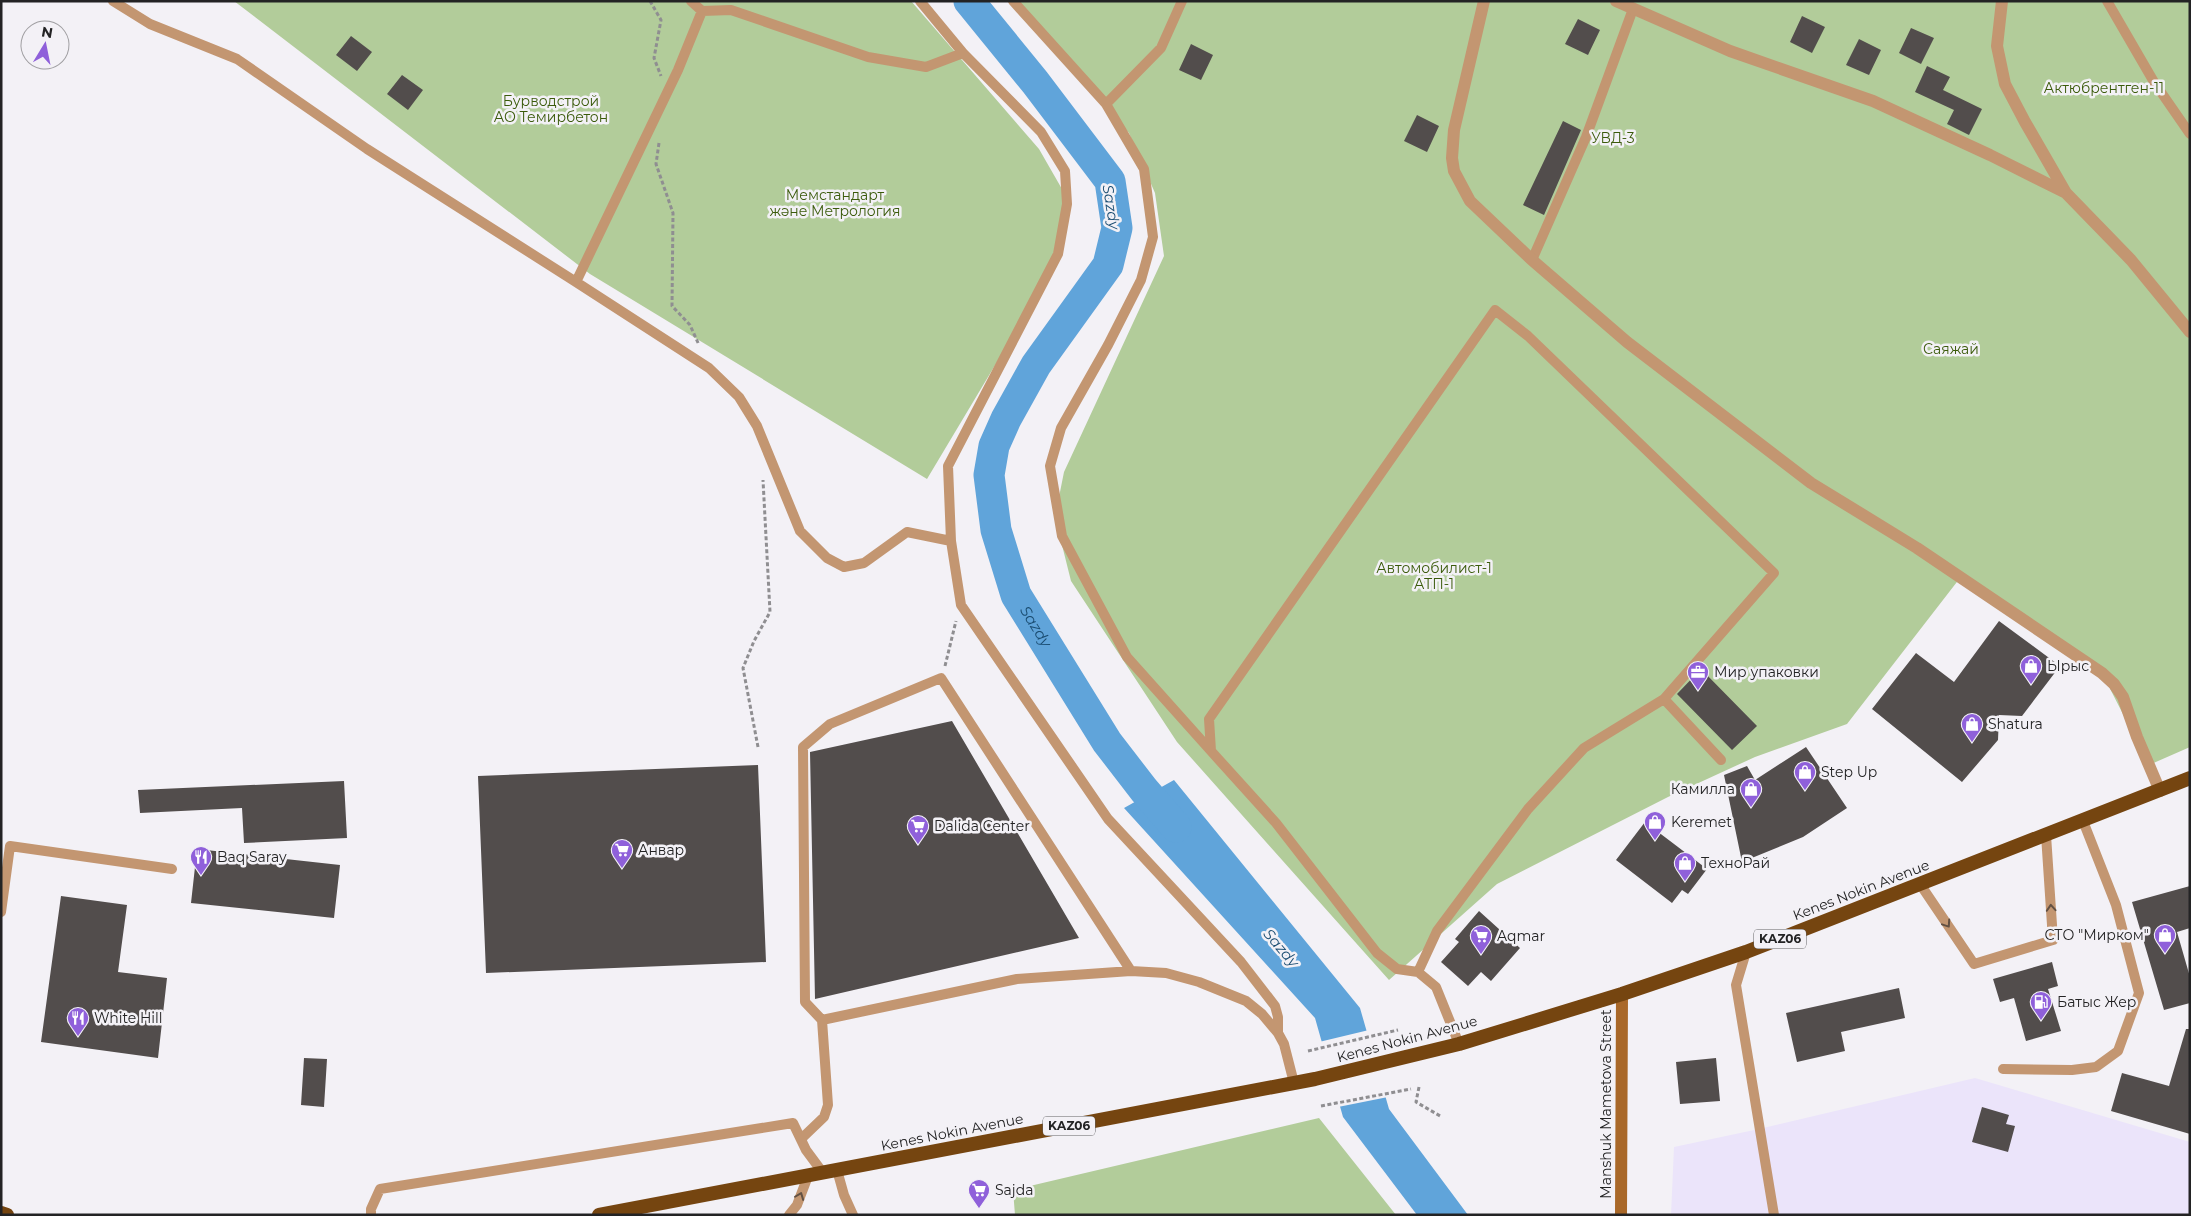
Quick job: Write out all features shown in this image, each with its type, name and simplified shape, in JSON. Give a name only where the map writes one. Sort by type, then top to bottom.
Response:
[{"type":"highway","name":"Kenes Nokin Avenue","points":[[599,1215],[1315,1080],[1459,1044],[1622,994],[1746,952],[2190,778]]},
{"type":"main road","name":"Manshuk Mametova Street","points":[[1621,1215],[1622,994]]},
{"type":"street","points":[[1484,1],[1454,130],[1452,158],[1454,171],[1470,201],[1532,260],[1627,342],[1811,483],[1917,548],[2102,673],[2114,684],[2123,697],[2154,793]]},
{"type":"street","points":[[1616,1],[1730,51],[1873,101],[1990,155],[2066,193]]},
{"type":"street","points":[[2002,1],[1997,46],[2005,84],[2066,193],[2131,260],[2189,329]]},
{"type":"lane","points":[[113,1],[150,24],[237,59],[367,149],[709,368],[740,397],[757,426],[800,530],[827,558],[844,567],[864,562],[907,532],[951,541]]},
{"type":"lane","points":[[691,1],[702,11],[731,10],[868,57],[926,67],[963,53]]},
{"type":"lane","points":[[920,1],[963,53],[1040,132],[1065,171],[1067,204],[1058,254],[948,466],[951,541],[961,605],[1108,819],[1241,962],[1275,1006],[1278,1017],[1278,1033]]},
{"type":"lane","points":[[1013,1],[1106,104],[1144,169],[1152,237],[1141,280],[1108,345],[1061,428],[1050,466],[1062,536],[1127,657],[1276,823],[1377,953],[1397,968],[1418,972],[1436,987],[1459,1044]]},
{"type":"lane","points":[[1106,104],[1161,48],[1182,1]]},
{"type":"lane","points":[[2107,1],[2154,82],[2190,134]]},
{"type":"lane","points":[[1532,260],[1586,137],[1634,9]]},
{"type":"lane","points":[[576,282],[667,92],[702,11]]},
{"type":"lane","points":[[1211,751],[1209,719],[1495,310],[1528,336],[1774,573],[1664,699],[1584,748],[1528,809],[1437,931],[1418,972]]},
{"type":"lane","points":[[800,1139],[824,1117],[828,1105],[822,1020],[805,1002],[803,747],[830,724],[941,678],[1131,971]]},
{"type":"lane","points":[[1664,699],[1721,760]]},
{"type":"lane","points":[[2003,1069],[2072,1070],[2096,1067],[2118,1051],[2139,992],[2116,905],[2083,821]]},
{"type":"lane","points":[[1920,884],[1974,964],[2053,940],[2046,835]]},
{"type":"lane","points":[[1,912],[10,846],[172,869]]},
{"type":"lane","points":[[1746,952],[1736,985],[1774,1215]]},
{"type":"lane","points":[[822,1020],[1017,979],[1131,971],[1166,973],[1199,982],[1246,1001],[1262,1014],[1278,1033],[1284,1044],[1294,1083]]},
{"type":"lane","points":[[371,1215],[371,1209],[380,1189],[793,1123],[806,1150],[823,1173]]},
{"type":"lane","points":[[838,1170],[844,1195],[853,1215]]},
{"type":"lane","points":[[789,1215],[797,1205],[808,1176]]},
{"type":"path","points":[[650,1],[661,20],[654,58],[667,92]]},
{"type":"path","points":[[660,137],[656,164],[673,213],[672,306],[690,324],[709,368]]},
{"type":"path","points":[[758,747],[743,668],[754,641],[770,612],[763,476]]},
{"type":"path","points":[[941,678],[961,605]]},
{"type":"path","points":[[1308,1050],[1398,1030]]},
{"type":"path","points":[[1419,1086],[1416,1102],[1442,1117]]},
{"type":"path","points":[[1321,1106],[1411,1089]]},
{"type":"shaded area","points":[[1975,1078],[2190,1142],[2190,1215],[1671,1215],[1674,1147]]},
{"type":"green space","name":"Мемстандарт және Метрология","points":[[234,1],[911,1],[1039,149],[1066,196],[1049,275],[927,479],[590,274]]},
{"type":"green space","points":[[1012,1],[2190,1],[2190,747],[2149,765],[2102,673],[1960,578],[1847,724],[1755,757],[1668,797],[1497,884],[1389,980],[1177,742],[1071,581],[1055,517],[1064,472],[1164,256],[1155,193],[1129,133]]},
{"type":"green space","points":[[1319,1118],[1396,1215],[1015,1215],[1013,1190]]},
{"type":"water","points":[[1174,780],[1360,1008],[1389,1109],[1468,1215],[1417,1215],[1343,1117],[1315,1018],[1124,808]]},
{"type":"pier","points":[[1369,1030],[1388,1097],[1338,1107],[1319,1042]]},
{"type":"building","points":[[1802,16],[1825,27],[1812,53],[1790,42]]},
{"type":"building","points":[[1578,19],[1600,30],[1588,55],[1565,44]]},
{"type":"building","points":[[1911,28],[1934,38],[1921,64],[1899,53]]},
{"type":"building","points":[[351,36],[372,52],[357,71],[336,55]]},
{"type":"building","points":[[1859,39],[1881,50],[1869,75],[1846,65]]},
{"type":"building","points":[[1191,44],[1213,55],[1201,80],[1179,70]]},
{"type":"building","points":[[1927,66],[1950,77],[1943,90],[1982,109],[1969,135],[1947,124],[1954,110],[1915,92]]},
{"type":"building","points":[[402,75],[423,90],[408,110],[387,94]]},
{"type":"building","points":[[1417,115],[1439,126],[1427,152],[1404,141]]},
{"type":"building","points":[[1563,121],[1581,130],[1544,215],[1523,205]]},
{"type":"building","points":[[1999,621],[2060,666],[2022,716],[1999,715],[1998,740],[1962,782],[1872,709],[1916,653],[1954,682]]},
{"type":"building","points":[[1701,669],[1757,726],[1732,750],[1677,694]]},
{"type":"building","name":"Dalida Center","points":[[952,721],[1079,938],[815,999],[810,752]]},
{"type":"building","points":[[1806,747],[1847,808],[1803,837],[1742,862],[1724,775],[1747,766],[1755,780]]},
{"type":"building","name":"Анвар","points":[[758,765],[766,962],[486,973],[478,776]]},
{"type":"building","points":[[344,781],[347,838],[244,843],[242,808],[140,813],[138,790]]},
{"type":"building","points":[[1645,822],[1707,869],[1688,894],[1682,890],[1672,903],[1616,860]]},
{"type":"building","points":[[197,849],[340,865],[334,918],[191,903]]},
{"type":"building","name":"СТО \"Мирком\"","points":[[2190,886],[2190,928],[2177,932],[2190,977],[2190,1003],[2164,1010],[2132,902]]},
{"type":"building","points":[[61,896],[127,905],[118,972],[167,978],[158,1058],[41,1042]]},
{"type":"building","name":"Aqmar","points":[[1479,911],[1520,948],[1491,981],[1481,972],[1468,986],[1441,962],[1459,942],[1455,939]]},
{"type":"building","points":[[2052,962],[2058,986],[2048,989],[2061,1031],[2026,1041],[2014,998],[2000,1002],[1993,979]]},
{"type":"building","points":[[1899,988],[1905,1018],[1841,1032],[1845,1051],[1797,1062],[1786,1013]]},
{"type":"building","points":[[2186,1029],[2190,1029],[2190,1134],[2111,1111],[2122,1073],[2169,1086]]},
{"type":"building","points":[[304,1058],[327,1059],[324,1107],[301,1105]]},
{"type":"building","points":[[1716,1058],[1720,1101],[1680,1104],[1676,1062]]},
{"type":"building","points":[[1982,1107],[2009,1115],[2006,1124],[2015,1126],[2008,1152],[1972,1142]]},
{"type":"waterway","name":"Sazdy","points":[[969,1],[1035,82],[1110,181],[1117,228],[1108,265],[1036,365],[1006,419],[994,446],[989,475],[996,530],[1016,595],[1107,742],[1144,790],[1176,827]]},
{"type":"place","name":"Ырыс","points":[[2031,685]]},
{"type":"place","name":"Мир упаковки","points":[[1698,691]]},
{"type":"place","name":"Shatura","points":[[1972,743]]},
{"type":"place","name":"Step Up","points":[[1805,791]]},
{"type":"place","name":"Камилла","points":[[1751,808]]},
{"type":"place","name":"Keremet","points":[[1655,841]]},
{"type":"place","name":"Dalida Center","points":[[918,845]]},
{"type":"place","name":"Анвар","points":[[622,869]]},
{"type":"place","name":"Baq Saray","points":[[201,876]]},
{"type":"place","name":"ТехноРай","points":[[1685,882]]},
{"type":"place","name":"СТО \"Мирком\"","points":[[2165,954]]},
{"type":"place","name":"Aqmar","points":[[1481,955]]},
{"type":"place","name":"Батыс Жер","points":[[2041,1021]]},
{"type":"place","name":"White Hill","points":[[78,1037]]},
{"type":"place","name":"Sajda","points":[[979,1209]]},
{"type":"park label","name":"Актюбрентген-11","points":[[2104,88]]},
{"type":"park label","name":"Бурводстрой АО Темирбетон","points":[[551,109]]},
{"type":"park label","name":"УВД-3","points":[[1613,138]]},
{"type":"park label","name":"Саяжай","points":[[1951,349]]},
{"type":"park label","name":"Автомобилист-1 АТП-1","points":[[1434,576]]}]
